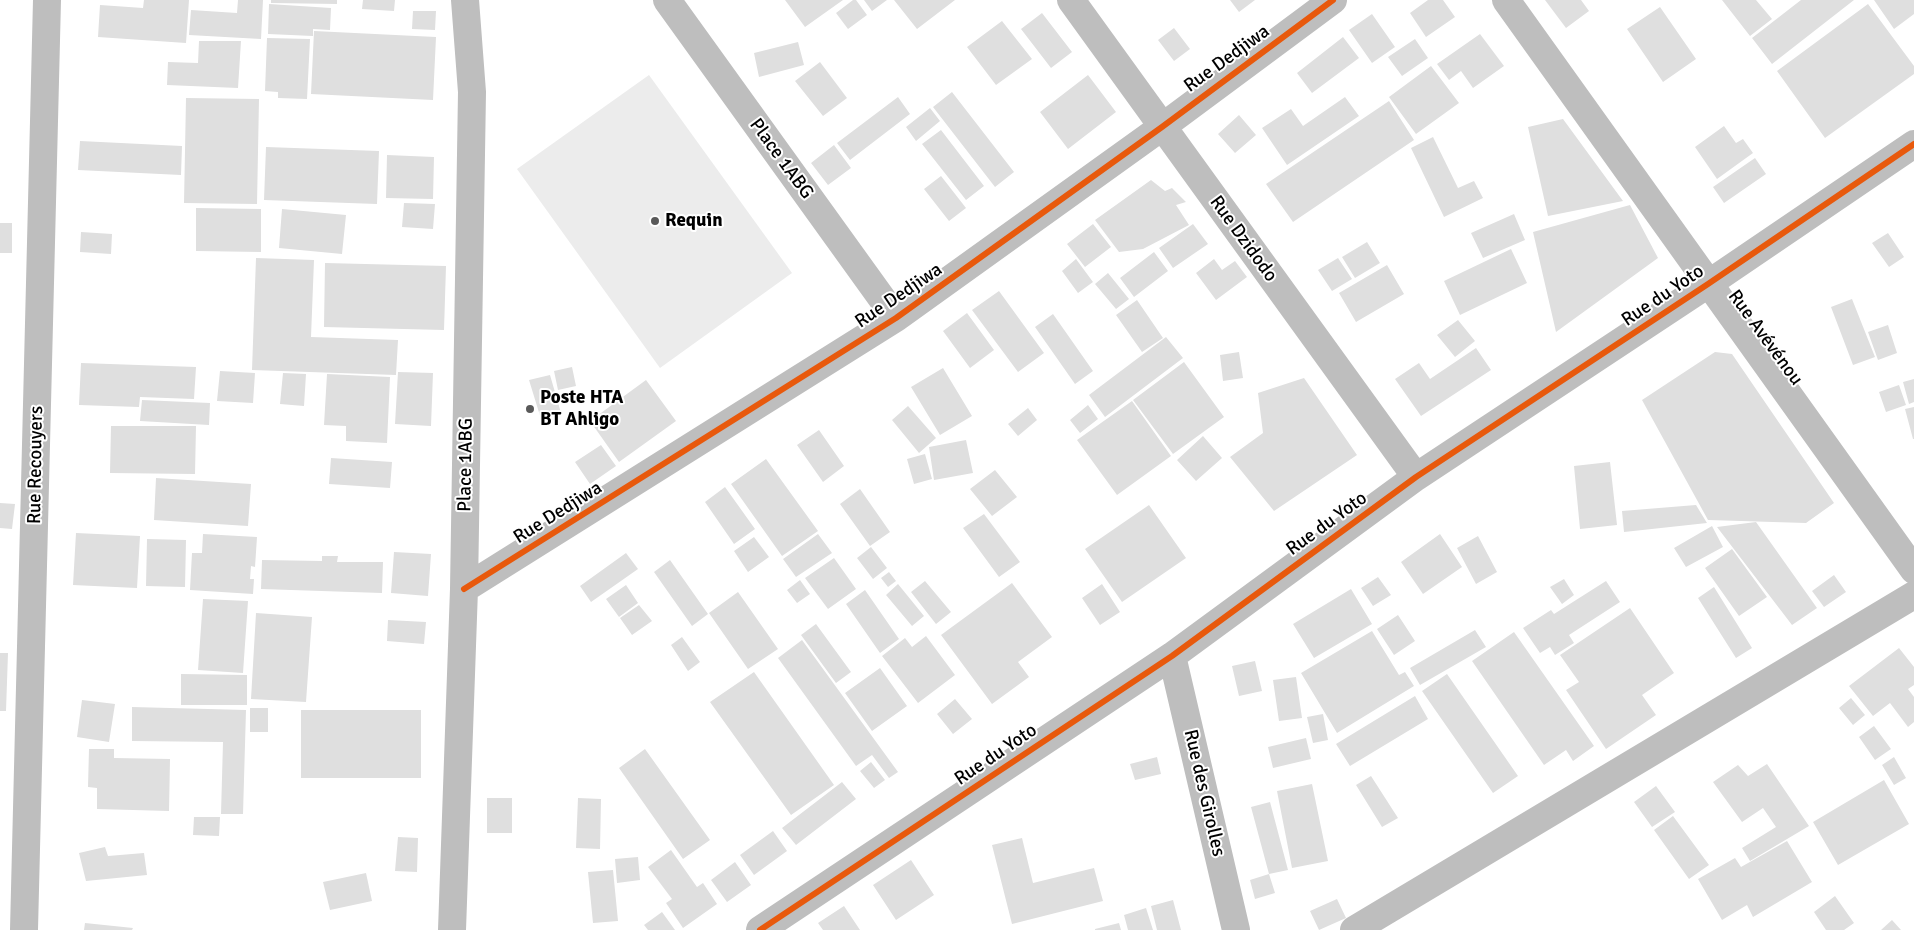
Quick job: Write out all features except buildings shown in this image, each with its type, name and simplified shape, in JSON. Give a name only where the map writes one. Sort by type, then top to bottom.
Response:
[{"type":"street","name":"Rue Recouyers","points":[[24,930],[47,0]]},
{"type":"street","name":"Place 1ABG","points":[[452,930],[464,589],[472,92],[465,0]]},
{"type":"street","name":"Place 1ABG","points":[[667,0],[896,318]]},
{"type":"street","name":"Rue Dzidodo","points":[[1072,0],[1416,477]]},
{"type":"street","name":"Rue Dedjiwa","points":[[464,589],[896,318],[1162,127],[1333,0]]},
{"type":"street","name":"Rue Avévénou","points":[[1506,0],[1914,570]]},
{"type":"street","name":"Rue du Yoto","points":[[760,930],[1172,656],[1416,477],[1708,284],[1914,144]]},
{"type":"street","points":[[1354,930],[1914,595]]},
{"type":"street","name":"Rue des Girolles","points":[[1172,656],[1236,930]]},
{"type":"shaded area","name":"Requin","points":[[649,75],[792,273],[660,368],[517,169]]},
{"type":"cycle path","points":[[464,589],[896,318],[1162,127],[1333,0]]},
{"type":"cycle path","points":[[760,930],[1172,656],[1416,477],[1708,284],[1914,144]]},
{"type":"place","name":"Requin","points":[[655,221]]},
{"type":"place","name":"Poste HTA BT Ahligo","points":[[530,409]]}]
